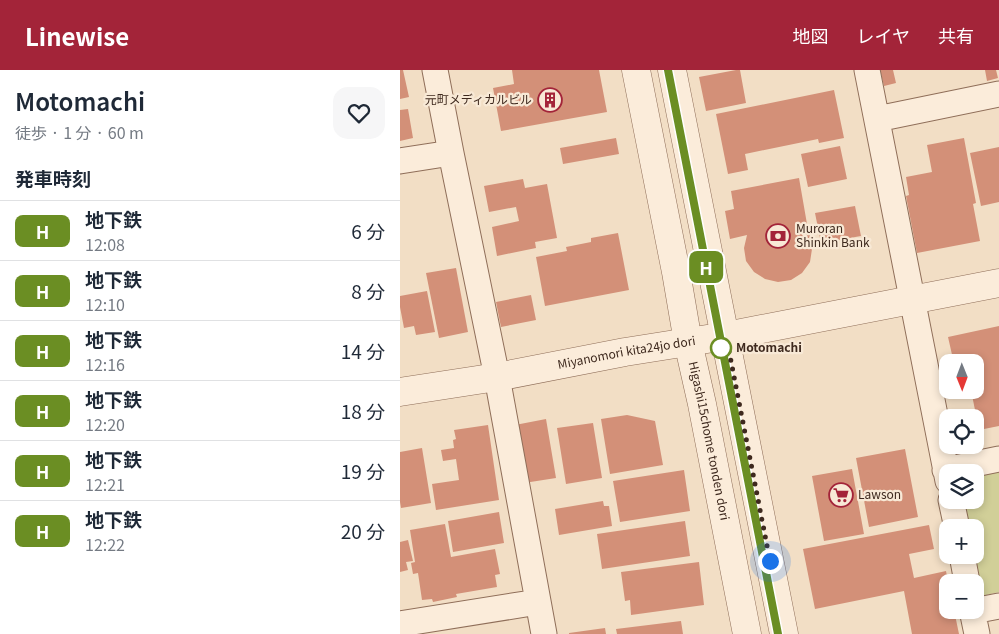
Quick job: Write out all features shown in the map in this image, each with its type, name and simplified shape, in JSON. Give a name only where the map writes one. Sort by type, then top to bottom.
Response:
[{"type":"street","points":[[435,70],[497,377],[544,634]]},
{"type":"street","name":"Higashi15chome tonden dori","points":[[636,70],[688,342],[747,634]]},
{"type":"street","points":[[672,70],[784,634]]},
{"type":"street","points":[[867,70],[944,464]]},
{"type":"street","points":[[877,119],[999,94]]},
{"type":"street","points":[[400,161],[451,153]]},
{"type":"street","name":"Miyanomori kita24jo dori","points":[[400,392],[497,377],[625,352],[726,336],[999,283]]},
{"type":"street","points":[[983,464],[999,459]]},
{"type":"street","points":[[400,624],[538,602]]},
{"type":"street","points":[[984,613],[999,606]]},
{"type":"shaded area","points":[[999,472],[999,592],[984,596],[984,574],[978,574],[976,564],[984,564],[984,519],[968,519],[966,509],[984,509],[984,474]]},
{"type":"building","points":[[400,70],[403,70],[409,97],[400,99]]},
{"type":"building","name":"元町メディカルビル","points":[[512,70],[599,70],[607,112],[501,131],[493,88],[514,84]]},
{"type":"building","points":[[740,70],[746,103],[706,111],[699,77]]},
{"type":"building","points":[[880,70],[893,70],[896,83],[884,86]]},
{"type":"building","points":[[985,70],[996,70],[998,78],[987,81]]},
{"type":"building","points":[[834,90],[844,138],[819,143],[818,139],[745,154],[748,170],[728,174],[716,114]]},
{"type":"building","points":[[408,109],[413,138],[400,141],[400,110]]},
{"type":"building","points":[[616,138],[619,154],[563,164],[560,148]]},
{"type":"building","points":[[964,138],[976,203],[973,204],[980,241],[917,253],[906,196],[909,195],[906,177],[932,172],[927,145]]},
{"type":"building","points":[[840,146],[847,179],[808,187],[801,154]]},
{"type":"building","points":[[999,147],[999,202],[981,206],[970,153]]},
{"type":"building","points":[[799,178],[807,224],[803,225],[810,236],[812,249],[810,262],[802,273],[791,280],[778,282],[765,279],[754,272],[746,261],[744,248],[747,235],[730,239],[725,211],[734,209],[731,191]]},
{"type":"building","points":[[523,179],[525,188],[547,184],[557,238],[535,242],[536,248],[497,256],[492,227],[519,221],[516,207],[489,212],[484,186]]},
{"type":"building","points":[[855,206],[861,236],[821,243],[815,213]]},
{"type":"building","points":[[618,233],[629,290],[545,306],[536,257],[567,251],[566,247],[591,242],[591,238]]},
{"type":"building","points":[[456,268],[468,332],[439,338],[426,273]]},
{"type":"building","points":[[427,291],[435,332],[416,335],[414,326],[404,328],[400,296]]},
{"type":"building","points":[[531,295],[536,320],[501,327],[496,302]]},
{"type":"building","points":[[999,326],[999,426],[984,429],[984,409],[975,409],[973,399],[984,399],[984,354],[952,354],[948,337]]},
{"type":"building","points":[[627,415],[655,421],[663,465],[610,474],[601,419]]},
{"type":"building","points":[[546,419],[556,478],[524,483],[515,425]]},
{"type":"building","points":[[593,423],[602,478],[566,484],[557,428]]},
{"type":"building","points":[[488,425],[499,500],[436,510],[432,484],[459,480],[456,459],[443,461],[441,450],[454,448],[453,440],[456,439],[454,430]]},
{"type":"building","points":[[422,448],[431,503],[401,508],[400,452]]},
{"type":"building","points":[[905,449],[918,517],[869,527],[856,458]]},
{"type":"building","points":[[852,469],[864,534],[824,541],[812,476]]},
{"type":"building","points":[[684,470],[690,511],[620,522],[613,481]]},
{"type":"building","points":[[603,501],[604,506],[609,506],[612,526],[559,535],[555,509]]},
{"type":"building","points":[[499,512],[504,543],[453,552],[448,521]]},
{"type":"building","points":[[685,521],[690,556],[602,569],[597,534]]},
{"type":"building","points":[[445,524],[451,557],[495,549],[500,574],[495,575],[497,587],[456,594],[457,597],[433,602],[432,599],[422,600],[418,573],[413,574],[411,563],[415,562],[410,530]]},
{"type":"building","points":[[929,525],[934,549],[909,554],[914,578],[946,571],[947,574],[939,574],[939,619],[956,619],[959,634],[912,634],[904,591],[815,609],[803,549]]},
{"type":"building","points":[[408,540],[413,561],[406,562],[408,570],[400,572],[400,542]]},
{"type":"building","points":[[699,562],[704,605],[631,615],[630,600],[625,601],[621,572]]},
{"type":"building","points":[[681,621],[683,634],[617,634],[616,629]]},
{"type":"building","points":[[605,628],[606,634],[569,634],[569,633]]},
{"type":"metro line","name":"H","points":[[668,70],[778,634]]},
{"type":"place","name":"元町メディカルビル","points":[[550,100]]},
{"type":"place","name":"Muroran Shinkin Bank","points":[[778,236]]},
{"type":"place","name":"Motomachi","points":[[721,348]]},
{"type":"place","name":"Lawson","points":[[841,495]]},
{"type":"route","points":[[721,348],[729,351],[770,561]]}]
